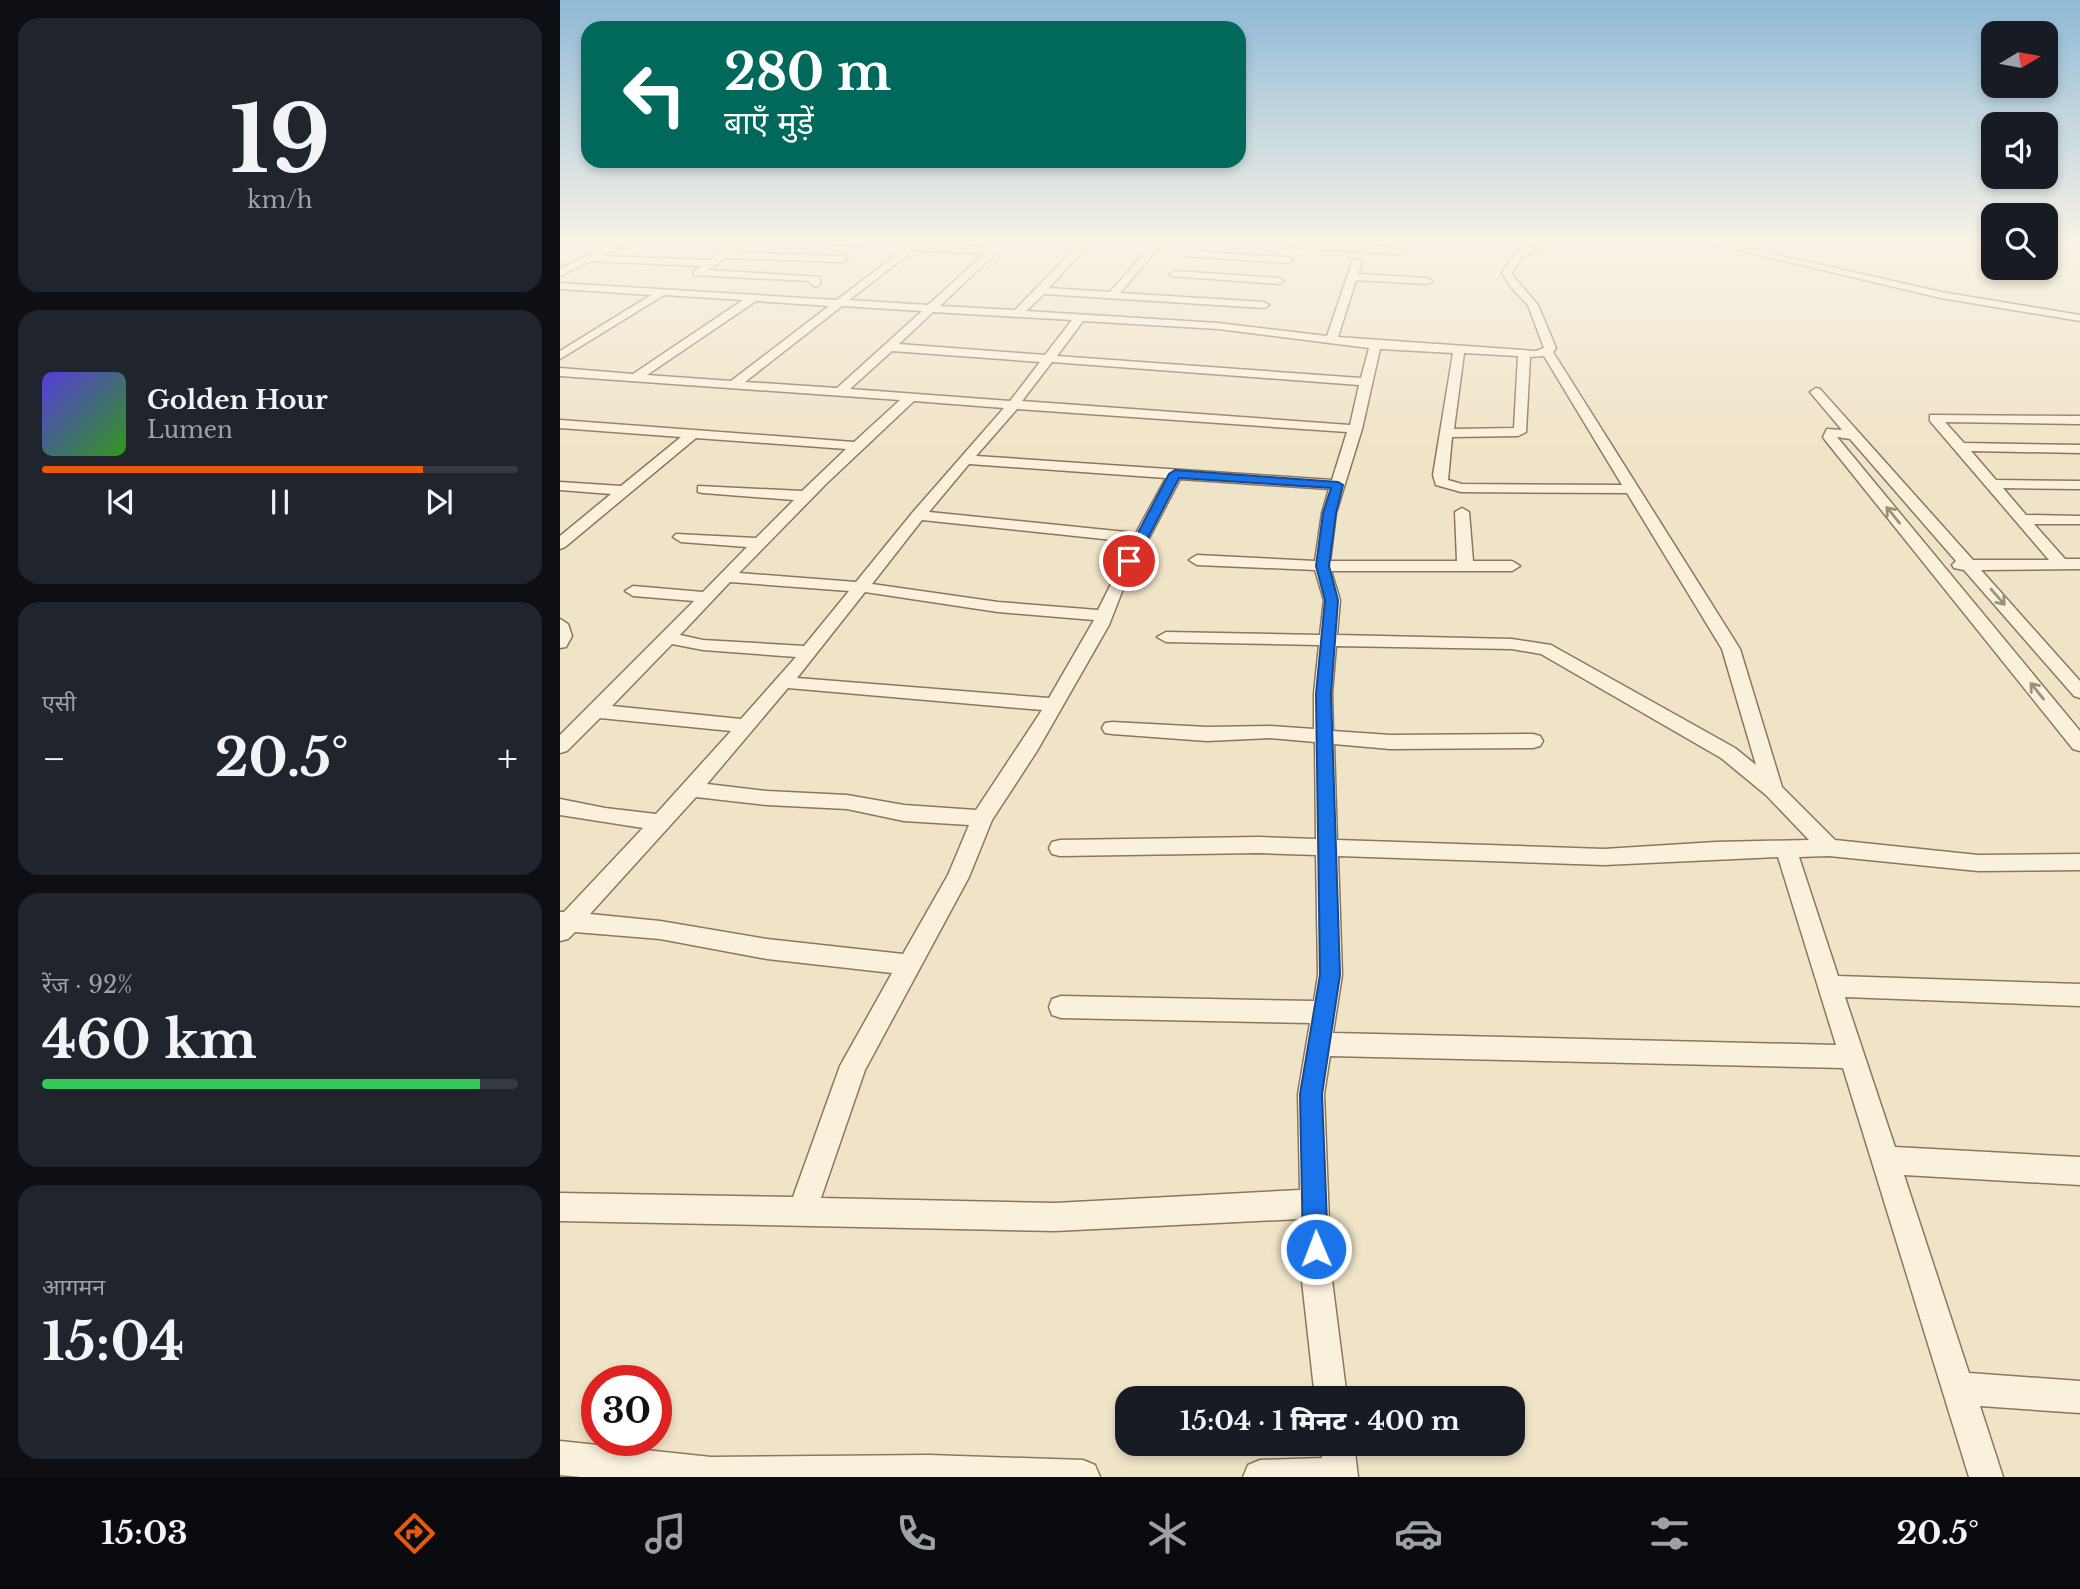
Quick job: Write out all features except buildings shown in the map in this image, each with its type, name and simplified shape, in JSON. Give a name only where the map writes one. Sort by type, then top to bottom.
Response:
[{"type":"street","points":[[560,356],[634,310]]},
{"type":"street","points":[[636,377],[736,310]]},
{"type":"street","points":[[733,385],[830,310]]},
{"type":"street","points":[[841,391],[927,310]]},
{"type":"street","points":[[942,310],[1252,329],[1375,345],[1459,351],[1524,354],[1547,352]]},
{"type":"street","points":[[1016,315],[1021,310]]},
{"type":"street","points":[[1252,329],[1262,310]]},
{"type":"street","points":[[1331,340],[1342,310]]},
{"type":"street","points":[[1535,310],[1550,348],[1547,352]]},
{"type":"street","points":[[2031,310],[2080,318]]},
{"type":"street","points":[[563,925],[691,789],[746,726],[918,515],[1014,404],[1079,319]]},
{"type":"street","points":[[1330,1386],[1316,1272],[1311,1094],[1330,975],[1324,694],[1332,600],[1322,566],[1329,513],[1355,429],[1375,345]]},
{"type":"street","points":[[890,347],[1365,382]]},
{"type":"street","points":[[1459,351],[1441,482],[1449,486],[1631,489]]},
{"type":"street","points":[[1547,352],[1731,649],[1773,790]]},
{"type":"street","points":[[1446,433],[1518,432],[1524,354]]},
{"type":"street","points":[[560,372],[1355,429]]},
{"type":"street","points":[[1815,392],[2080,692]]},
{"type":"street","points":[[560,746],[669,638],[759,542],[912,396]]},
{"type":"street","points":[[2061,564],[1934,418],[2080,420]]},
{"type":"street","points":[[560,424],[857,446]]},
{"type":"street","points":[[1855,436],[1832,432],[1829,437],[2080,744]]},
{"type":"street","points":[[560,544],[694,433]]},
{"type":"street","points":[[1960,447],[2080,449]]},
{"type":"street","points":[[967,460],[1338,485]]},
{"type":"street","points":[[802,1213],[853,1066],[958,877],[982,818],[1030,746],[1104,616],[1175,474]]},
{"type":"street","points":[[1992,484],[2080,485]]},
{"type":"street","points":[[560,486],[624,491]]},
{"type":"street","points":[[703,489],[806,496]]},
{"type":"street","points":[[1462,512],[1465,565]]},
{"type":"street","points":[[918,515],[1141,538]]},
{"type":"street","points":[[2022,519],[2080,520]]},
{"type":"street","points":[[681,537],[759,542]]},
{"type":"street","points":[[1196,560],[1322,566],[1512,566]]},
{"type":"street","points":[[1935,566],[2080,564]]},
{"type":"street","points":[[724,577],[862,587],[998,607],[1104,616]]},
{"type":"street","points":[[633,591],[706,597]]},
{"type":"street","points":[[560,624],[563,636],[560,643]]},
{"type":"street","points":[[1166,637],[1512,645],[1545,649],[1598,676],[1728,753],[1773,790],[1829,848]]},
{"type":"street","points":[[669,638],[704,645],[809,652]]},
{"type":"street","points":[[783,682],[860,693],[939,695],[1054,705]]},
{"type":"street","points":[[597,711],[746,726]]},
{"type":"street","points":[[1112,728],[1207,734],[1270,732],[1324,738],[1432,742],[1533,741]]},
{"type":"street","points":[[691,789],[767,798],[847,802],[904,813],[982,818]]},
{"type":"street","points":[[560,807],[605,816],[660,822]]},
{"type":"street","points":[[1060,848],[1259,845],[1604,857],[1829,848],[1978,863],[2080,862]]},
{"type":"street","points":[[1786,849],[1986,1477]]},
{"type":"street","points":[[563,925],[660,930],[767,949],[911,965]]},
{"type":"street","points":[[1829,986],[2080,995]]},
{"type":"street","points":[[1061,1007],[1324,1012]]},
{"type":"street","points":[[1319,1044],[1852,1057]]},
{"type":"street","points":[[1884,1160],[2080,1171]]},
{"type":"street","points":[[560,1207],[1055,1217],[1315,1204]]},
{"type":"street","points":[[1958,1388],[2080,1397]]},
{"type":"street","points":[[560,1458],[711,1474],[929,1472],[1083,1477]]},
{"type":"street","points":[[1260,1477],[1339,1465]]},
{"type":"route","points":[[1129,561],[1175,474],[1338,485],[1329,513],[1322,566],[1332,600],[1324,694],[1330,975],[1311,1094],[1316,1249]]}]
